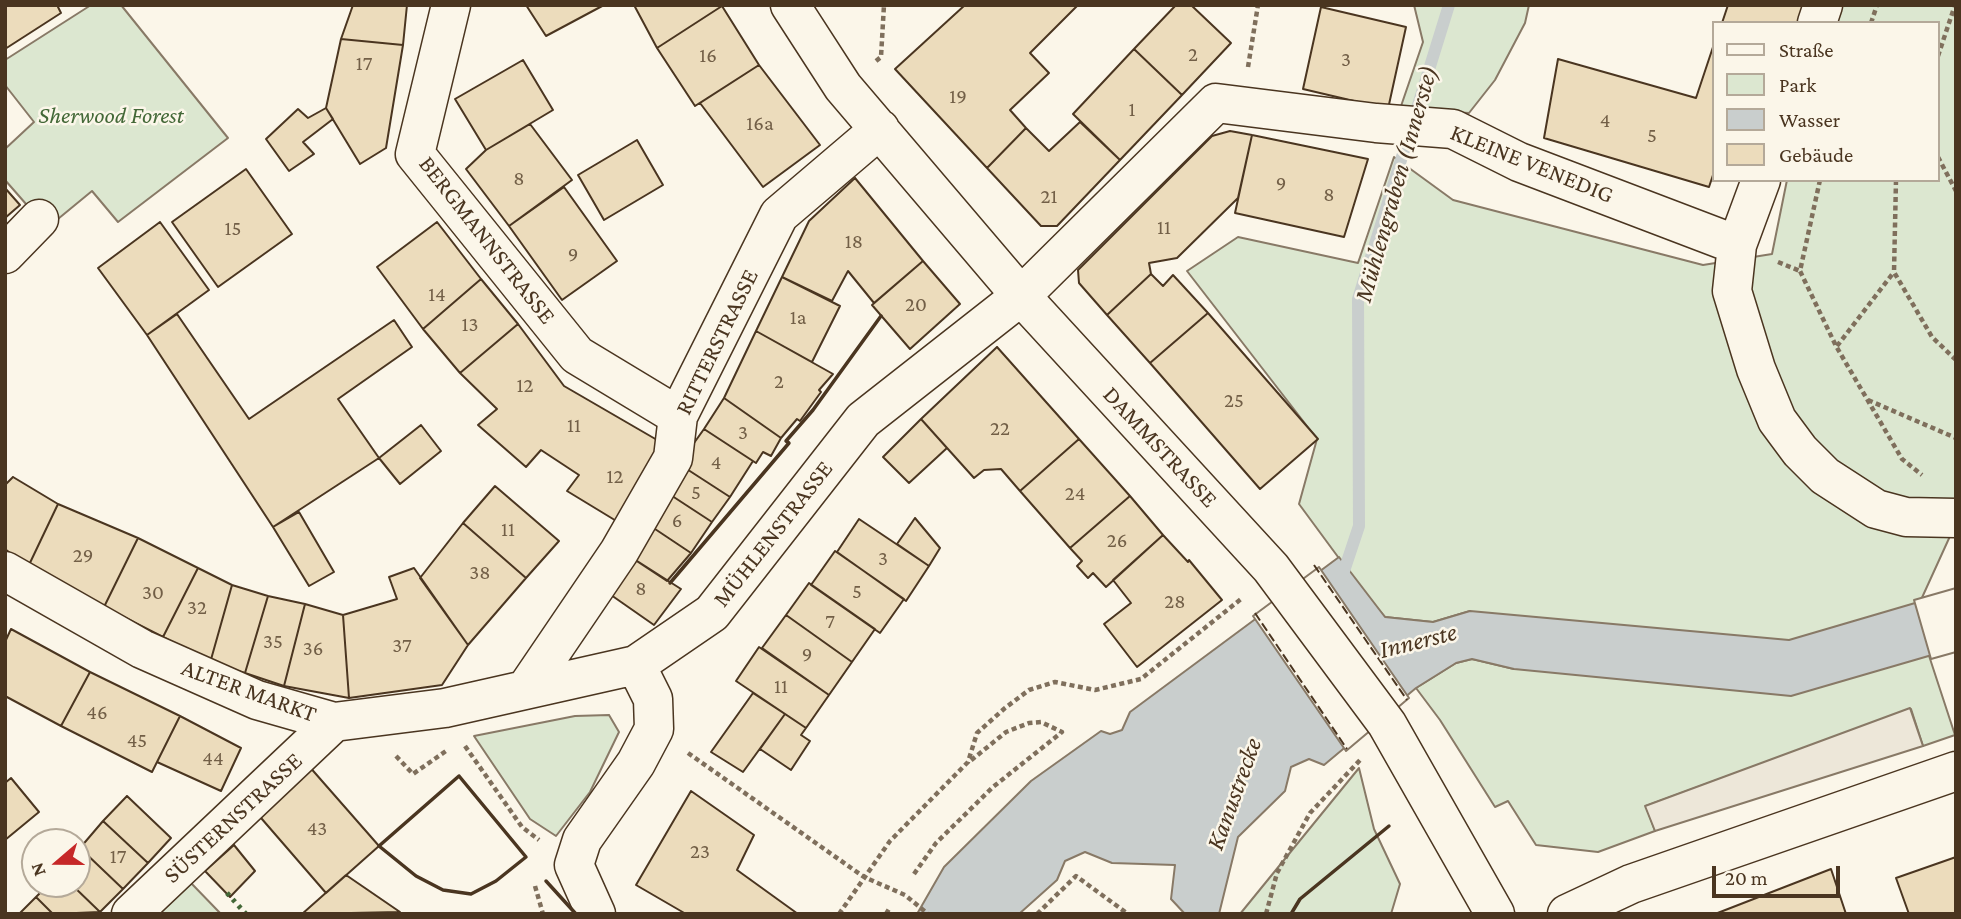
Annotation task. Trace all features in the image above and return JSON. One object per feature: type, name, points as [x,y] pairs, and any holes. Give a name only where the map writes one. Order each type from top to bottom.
[{"type":"street","name":"BERGMANNSTRASSE","points":[[451,5],[415,154],[577,355],[678,416]]},
{"type":"street","name":"DAMMSTRASSE","points":[[790,5],[844,87],[1021,296],[1277,576],[1390,730],[1495,914]]},
{"type":"street","name":"KLEINE VENEDIG","points":[[1021,296],[1216,103],[1376,123],[1454,129],[1519,162],[1737,245]]},
{"type":"street","name":"RITTERSTRASSE","points":[[526,689],[618,551],[673,458],[678,416],[779,215],[880,130]]},
{"type":"street","points":[[1760,182],[1737,245],[1732,290],[1737,316],[1777,420],[1800,452],[1825,476],[1876,509],[1906,517],[1956,518]]},
{"type":"street","points":[[5,254],[39,219]]},
{"type":"street","name":"MÜHLENSTRASSE","points":[[636,665],[712,613],[863,420],[1021,296]]},
{"type":"street","name":"ALTER MARKT","points":[[5,571],[142,649],[257,700],[334,722],[446,708],[636,665]]},
{"type":"street","points":[[596,914],[574,865],[582,840],[636,763],[654,729],[653,699],[636,665]]},
{"type":"street","name":"SÜSTERNSTRASSE","points":[[131,914],[334,722]]},
{"type":"street","points":[[1567,914],[1630,884],[1956,771]]},
{"type":"path","points":[[881,57],[884,5]]},
{"type":"path","points":[[1242,106],[1258,5]]},
{"type":"path","points":[[1940,50],[1955,5]]},
{"type":"path","points":[[1940,161],[1956,191]]},
{"type":"path","points":[[1820,182],[1800,271],[1836,346],[1902,459],[1923,476]]},
{"type":"path","points":[[1896,182],[1894,272],[1932,337],[1956,360]]},
{"type":"path","points":[[1836,346],[1894,272]]},
{"type":"path","points":[[1867,399],[1956,438]]},
{"type":"path","points":[[968,762],[977,733],[1030,690],[1055,682],[1095,690],[1141,679],[1277,576]]},
{"type":"path","points":[[839,914],[890,841],[968,762],[1006,732],[1029,723],[1041,722],[1062,732],[993,787],[936,843],[914,874]]},
{"type":"path","points":[[654,729],[864,877],[905,895],[928,914]]},
{"type":"path","points":[[1266,914],[1277,873],[1310,813],[1354,764],[1390,730]]},
{"type":"path","points":[[461,740],[522,827]]},
{"type":"path","points":[[1037,914],[1076,876],[1128,914]]},
{"type":"green space","name":"Sherwood Forest","points":[[91,5],[121,5],[228,138],[118,222],[92,191],[47,228],[5,180],[5,149],[34,122],[5,85],[5,60]]},
{"type":"green space","points":[[1414,5],[1529,5],[1525,23],[1495,80],[1469,113],[1400,109],[1423,42]]},
{"type":"green space","points":[[1840,5],[1956,5],[1956,523],[1915,613],[1955,735],[1923,746],[1911,709],[1646,806],[1655,831],[1598,852],[1536,845],[1508,801],[1495,807],[1440,720],[1416,688],[1456,663],[1472,659],[1514,669],[1470,611],[1433,622],[1385,617],[1369,599],[1299,504],[1317,439],[1187,271],[1238,237],[1358,263],[1394,157],[1453,200],[1703,265],[1772,254],[1787,182],[1940,182],[1940,21],[1835,21]]},
{"type":"green space","points":[[609,715],[619,732],[590,792],[556,836],[530,819],[474,736],[575,716]]},
{"type":"green space","points":[[1359,768],[1374,829],[1400,884],[1391,914],[1240,914]]},
{"type":"green space","points":[[191,883],[221,914],[159,914]]},
{"type":"shaded area","points":[[1910,708],[1923,746],[1655,831],[1645,806]]},
{"type":"water","points":[[1339,557],[1385,617],[1433,622],[1470,611],[1789,640],[1956,591],[1956,648],[1791,696],[1514,669],[1472,659],[1456,663],[1416,688],[1324,765],[1309,759],[1291,767],[1285,791],[1238,837],[1219,914],[1185,914],[1171,899],[1175,865],[1112,863],[1085,852],[1065,861],[1057,880],[1019,914],[917,914],[944,867],[1031,781],[1101,731],[1110,734],[1122,730],[1130,712]]},
{"type":"pier","points":[[1319,567],[1409,698],[1346,751],[1253,616]]},
{"type":"pier","points":[[1956,588],[1956,652],[1931,659],[1914,600]]},
{"type":"building","points":[[5,5],[57,5],[61,13],[5,49]]},
{"type":"building","points":[[353,5],[407,5],[403,45],[341,39]]},
{"type":"building","points":[[526,5],[604,5],[546,36]]},
{"type":"building","points":[[634,5],[722,5],[722,6],[657,48]]},
{"type":"building","points":[[965,5],[1078,5],[1030,53],[1049,73],[1010,110],[1026,128],[987,168],[895,69]]},
{"type":"building","points":[[1176,5],[1191,5],[1231,43],[1182,95],[1134,49]]},
{"type":"building","points":[[1728,5],[1810,5],[1805,21],[1723,21]]},
{"type":"building","points":[[722,6],[759,65],[695,106],[657,48]]},
{"type":"building","points":[[1321,7],[1406,27],[1388,109],[1303,89]]},
{"type":"building","points":[[341,39],[403,45],[386,148],[360,164],[326,108]]},
{"type":"building","points":[[1713,47],[1713,175],[1709,187],[1544,138],[1558,59],[1696,98]]},
{"type":"building","points":[[1134,49],[1182,95],[1120,160],[1073,114]]},
{"type":"building","points":[[523,60],[553,110],[486,150],[455,99]]},
{"type":"building","points":[[759,65],[820,145],[763,187],[700,103]]},
{"type":"building","points":[[326,108],[333,119],[303,142],[314,154],[289,171],[266,139],[298,109],[308,118]]},
{"type":"building","points":[[1080,122],[1120,160],[1057,226],[1041,226],[987,168],[1026,128],[1049,151]]},
{"type":"building","points":[[530,124],[572,180],[509,226],[466,169],[486,150]]},
{"type":"building","points":[[1230,131],[1252,135],[1238,198],[1177,258],[1149,263],[1151,274],[1107,315],[1079,283],[1078,270],[1212,136]]},
{"type":"building","points":[[1252,135],[1368,159],[1344,237],[1235,213]]},
{"type":"building","points":[[637,140],[663,185],[604,220],[578,175]]},
{"type":"building","points":[[246,169],[292,234],[218,287],[172,222]]},
{"type":"building","points":[[855,178],[923,261],[874,303],[848,271],[832,301],[782,277],[809,221]]},
{"type":"building","points":[[564,187],[617,261],[562,300],[509,226]]},
{"type":"building","points":[[5,188],[20,205],[5,218]]},
{"type":"building","points":[[160,222],[209,290],[147,335],[98,268]]},
{"type":"building","points":[[437,222],[481,279],[423,329],[377,267]]},
{"type":"building","points":[[923,261],[960,304],[910,349],[872,305]]},
{"type":"building","points":[[1151,274],[1163,286],[1173,275],[1208,313],[1150,363],[1107,315]]},
{"type":"building","points":[[782,277],[840,306],[812,362],[756,331]]},
{"type":"building","points":[[481,279],[518,324],[460,373],[423,329]]},
{"type":"building","points":[[1208,313],[1318,439],[1260,489],[1150,363]]},
{"type":"building","points":[[177,314],[249,419],[394,320],[412,347],[338,399],[379,458],[273,527],[147,335]]},
{"type":"building","points":[[518,324],[564,386],[664,444],[618,522],[567,491],[579,475],[541,450],[526,467],[478,425],[497,409],[460,373]]},
{"type":"building","points":[[756,331],[833,374],[819,390],[821,392],[800,421],[797,419],[781,438],[724,398]]},
{"type":"building","points":[[997,347],[1079,439],[1020,491],[1001,469],[984,470],[974,478],[921,419]]},
{"type":"building","points":[[724,398],[781,438],[771,456],[763,452],[756,463],[704,429]]},
{"type":"building","points":[[921,419],[947,448],[909,483],[883,457]]},
{"type":"building","points":[[421,425],[441,451],[400,484],[379,458]]},
{"type":"building","points":[[704,429],[753,461],[730,497],[679,464]]},
{"type":"building","points":[[1079,439],[1130,496],[1070,548],[1020,491]]},
{"type":"building","points":[[679,464],[730,497],[712,522],[663,490]]},
{"type":"building","points":[[13,477],[58,504],[28,567],[5,549],[5,485]]},
{"type":"building","points":[[495,486],[559,541],[526,578],[463,523]]},
{"type":"building","points":[[663,490],[712,522],[691,553],[643,521]]},
{"type":"building","points":[[1130,496],[1163,535],[1106,587],[1093,573],[1088,578],[1077,566],[1082,561],[1070,548]]},
{"type":"building","points":[[58,504],[138,538],[104,607],[28,567]]},
{"type":"building","points":[[299,512],[334,572],[309,586],[273,527]]},
{"type":"building","points":[[915,518],[940,548],[929,566],[897,544]]},
{"type":"building","points":[[859,519],[929,566],[906,601],[837,552]]},
{"type":"building","points":[[643,521],[691,553],[667,581],[623,552]]},
{"type":"building","points":[[463,523],[526,578],[468,645],[420,578]]},
{"type":"building","points":[[1163,535],[1188,562],[1189,560],[1222,600],[1137,667],[1104,624],[1131,603],[1113,580]]},
{"type":"building","points":[[138,538],[198,568],[163,637],[104,607]]},
{"type":"building","points":[[835,551],[904,599],[880,633],[811,585]]},
{"type":"building","points":[[623,552],[681,589],[654,625],[601,588]]},
{"type":"building","points":[[198,568],[232,585],[210,663],[163,637]]},
{"type":"building","points":[[414,568],[468,645],[442,685],[349,698],[343,615],[397,599],[389,577]]},
{"type":"building","points":[[809,583],[875,629],[852,662],[786,615]]},
{"type":"building","points":[[232,585],[268,596],[245,673],[210,663]]},
{"type":"building","points":[[268,596],[305,604],[284,686],[245,673]]},
{"type":"building","points":[[305,604],[343,615],[349,698],[284,686]]},
{"type":"building","points":[[786,615],[852,662],[829,695],[762,648]]},
{"type":"building","points":[[11,629],[90,672],[61,726],[5,696],[5,642]]},
{"type":"building","points":[[759,647],[829,695],[806,728],[736,681]]},
{"type":"building","points":[[90,672],[180,716],[152,772],[61,726]]},
{"type":"building","points":[[753,693],[785,714],[743,772],[711,752]]},
{"type":"building","points":[[785,714],[806,728],[801,735],[810,741],[791,770],[760,749]]},
{"type":"building","points":[[180,716],[241,748],[221,791],[157,762]]},
{"type":"building","points":[[308,765],[379,846],[326,893],[255,811]]},
{"type":"building","points":[[11,778],[39,812],[5,840],[5,783]]},
{"type":"building","points":[[691,791],[754,835],[737,870],[798,914],[686,914],[636,885]]},
{"type":"building","points":[[127,796],[171,838],[148,863],[103,821]]},
{"type":"building","points":[[103,821],[148,863],[123,889],[91,858],[91,835]]},
{"type":"building","points":[[234,845],[255,871],[230,897],[205,871]]},
{"type":"building","points":[[1956,857],[1956,913],[1909,914],[1896,878]]},
{"type":"building","points":[[91,858],[123,889],[100,912],[86,898],[91,898]]},
{"type":"building","points":[[1831,869],[1846,914],[1715,914]]},
{"type":"building","points":[[346,875],[400,912],[302,914]]},
{"type":"building","points":[[37,898],[86,898],[100,912],[53,914]]},
{"type":"building","points":[[37,898],[53,914],[19,914]]},
{"type":"waterway","name":"Mühlengraben (Innerste)","points":[[1341,580],[1359,526],[1358,299],[1449,5]]},
{"type":"hedge","points":[[227,893],[246,914]]},
{"type":"fence","points":[[1314,565],[1407,700]]},
{"type":"fence","points":[[1255,613],[1347,749]]},
{"type":"wall","points":[[670,583],[789,443],[786,441],[813,410],[881,316]]},
{"type":"wall","points":[[459,776],[526,857],[496,881],[471,894],[443,890],[416,876],[379,846],[459,776]]},
{"type":"wall","points":[[1291,914],[1300,899],[1389,826]]},
{"type":"wall","points":[[546,881],[576,914]]},
{"type":"water label","name":"Innerste","points":[[1418,641]]},
{"type":"water label","name":"Kanustrecke","points":[[1234,794]]}]
